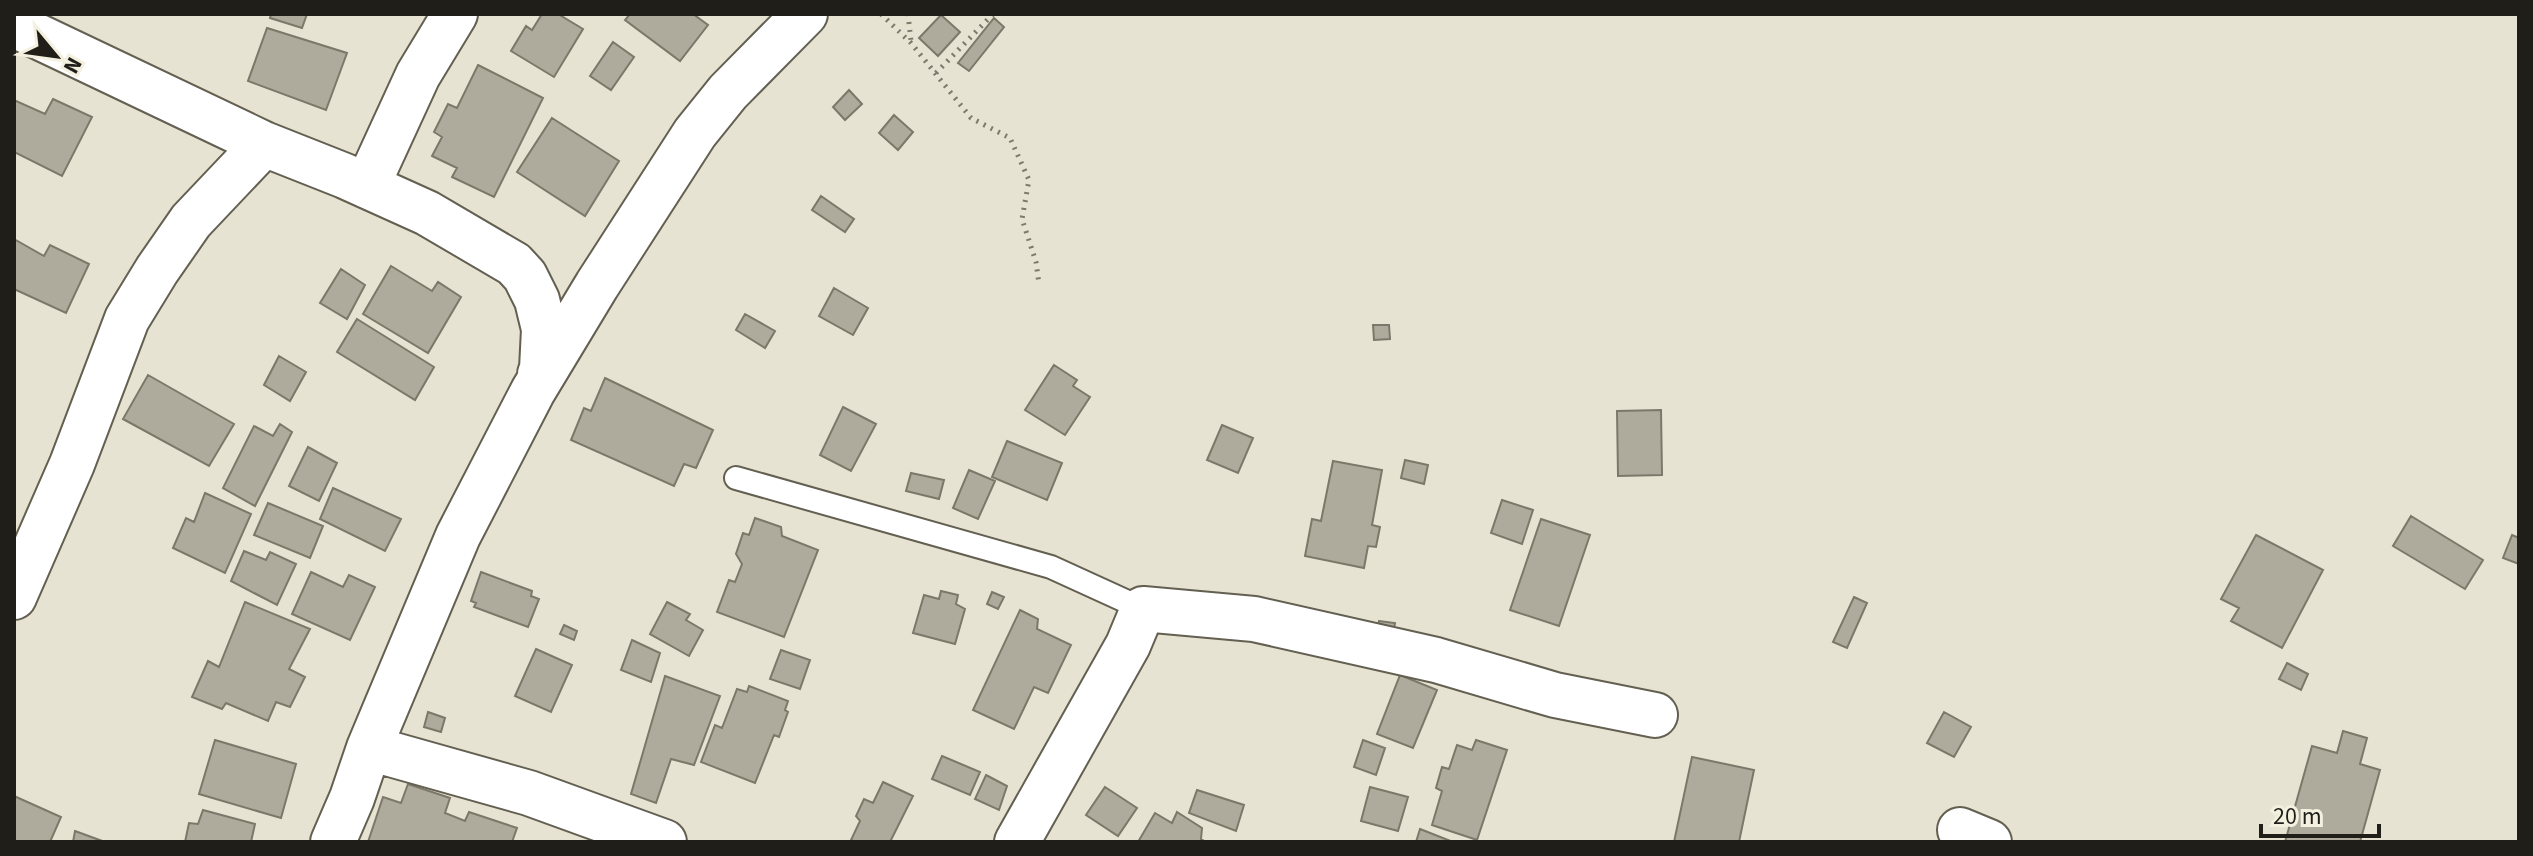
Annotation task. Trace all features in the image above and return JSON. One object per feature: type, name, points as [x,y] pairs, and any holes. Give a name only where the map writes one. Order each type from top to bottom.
[{"type":"street","points":[[367,186],[418,75],[455,14]]},
{"type":"street","points":[[333,842],[458,536],[533,391],[695,133],[728,92],[805,14]]},
{"type":"street","points":[[14,25],[264,144],[367,186],[467,235],[514,264],[525,276],[537,300],[544,329],[542,369],[533,391]]},
{"type":"street","points":[[14,597],[72,464],[127,319],[191,221],[264,144]]},
{"type":"street","points":[[1017,842],[1128,645],[1143,609],[1254,619],[1436,660],[1555,695],[1655,715]]},
{"type":"street","points":[[369,748],[529,793],[664,842]]},
{"type":"lane","points":[[736,478],[1051,567],[1143,609]]},
{"type":"path","points":[[881,14],[911,43],[971,118],[1010,138],[1029,180],[1022,219],[1036,262],[1039,284]]},
{"type":"path","points":[[908,14],[911,43]]},
{"type":"path","points":[[936,73],[993,14]]},
{"type":"building","points":[[271,14],[307,14],[302,28],[270,18]]},
{"type":"building","points":[[542,14],[558,14],[583,29],[554,77],[511,51],[526,26],[532,30]]},
{"type":"building","points":[[630,14],[693,14],[708,25],[680,61],[625,20]]},
{"type":"building","points":[[941,15],[960,32],[938,56],[919,38]]},
{"type":"building","points":[[994,18],[1004,27],[969,71],[958,63]]},
{"type":"building","points":[[267,28],[347,53],[326,110],[248,81]]},
{"type":"building","points":[[613,42],[634,57],[611,90],[590,76]]},
{"type":"building","points":[[478,65],[543,98],[494,197],[452,177],[457,168],[432,156],[442,137],[434,132],[448,104],[457,108]]},
{"type":"building","points":[[849,90],[862,104],[845,120],[833,107]]},
{"type":"building","points":[[53,99],[92,117],[62,176],[14,152],[14,100],[45,114]]},
{"type":"building","points":[[894,115],[913,132],[898,150],[879,133]]},
{"type":"building","points":[[552,118],[619,161],[585,216],[517,172]]},
{"type":"building","points":[[821,196],[854,219],[845,232],[812,210]]},
{"type":"building","points":[[14,239],[44,256],[50,245],[89,264],[66,313],[14,289]]},
{"type":"building","points":[[391,266],[432,291],[438,282],[461,297],[428,353],[363,314]]},
{"type":"building","points":[[341,269],[365,285],[347,319],[320,303]]},
{"type":"building","points":[[834,288],[868,308],[853,335],[819,316]]},
{"type":"building","points":[[745,314],[775,331],[765,348],[736,330]]},
{"type":"building","points":[[357,319],[434,367],[415,400],[337,352]]},
{"type":"building","points":[[1373,325],[1389,325],[1390,339],[1374,340]]},
{"type":"building","points":[[279,356],[306,372],[290,401],[264,385]]},
{"type":"building","points":[[1054,365],[1077,380],[1073,386],[1090,397],[1065,435],[1025,410]]},
{"type":"building","points":[[148,375],[234,424],[209,466],[123,419]]},
{"type":"building","points":[[605,378],[713,430],[696,468],[684,464],[674,486],[571,440],[584,408],[591,411]]},
{"type":"building","points":[[843,407],[876,424],[851,471],[820,455]]},
{"type":"building","points":[[1661,410],[1662,475],[1618,476],[1617,411]]},
{"type":"building","points":[[280,424],[292,432],[255,506],[223,488],[254,426],[273,436]]},
{"type":"building","points":[[1222,425],[1253,438],[1238,473],[1207,460]]},
{"type":"building","points":[[1007,441],[1062,463],[1047,500],[992,477]]},
{"type":"building","points":[[308,447],[337,463],[319,501],[289,486]]},
{"type":"building","points":[[1405,460],[1428,465],[1424,484],[1401,478]]},
{"type":"building","points":[[1333,461],[1382,470],[1372,525],[1380,527],[1376,547],[1368,546],[1364,568],[1305,556],[1312,519],[1321,521]]},
{"type":"building","points":[[969,470],[995,481],[978,519],[953,508]]},
{"type":"building","points":[[911,473],[944,480],[939,499],[906,491]]},
{"type":"building","points":[[333,488],[401,519],[385,551],[320,519]]},
{"type":"building","points":[[205,493],[251,514],[225,573],[173,548],[186,518],[194,522]]},
{"type":"building","points":[[1502,500],[1533,510],[1522,544],[1491,533]]},
{"type":"building","points":[[268,503],[323,526],[310,558],[254,535]]},
{"type":"building","points":[[2411,516],[2483,560],[2465,589],[2393,546]]},
{"type":"building","points":[[755,518],[781,527],[782,536],[818,550],[784,637],[717,612],[729,580],[735,582],[742,564],[736,554],[743,533],[749,535]]},
{"type":"building","points":[[1541,519],[1590,535],[1559,626],[1510,610]]},
{"type":"building","points":[[2256,535],[2323,570],[2282,648],[2231,621],[2239,608],[2221,599]]},
{"type":"building","points":[[2512,535],[2519,538],[2519,564],[2503,558]]},
{"type":"building","points":[[244,551],[266,560],[270,552],[296,564],[277,605],[231,581]]},
{"type":"building","points":[[311,572],[343,587],[349,575],[375,587],[350,640],[292,614]]},
{"type":"building","points":[[481,572],[532,591],[531,596],[539,599],[528,627],[474,607],[476,603],[471,601]]},
{"type":"building","points":[[941,591],[958,595],[956,604],[965,609],[955,644],[913,633],[924,595],[939,599]]},
{"type":"building","points":[[992,592],[1004,597],[998,609],[987,604]]},
{"type":"building","points":[[1854,597],[1867,603],[1847,648],[1833,642]]},
{"type":"building","points":[[245,602],[310,629],[289,669],[305,677],[290,707],[276,702],[268,721],[226,703],[222,709],[192,697],[208,661],[219,667]]},
{"type":"building","points":[[667,602],[690,614],[686,620],[703,630],[689,656],[650,634]]},
{"type":"building","points":[[1020,610],[1038,619],[1037,629],[1071,645],[1048,693],[1034,687],[1014,729],[973,710]]},
{"type":"building","points":[[1379,621],[1395,623],[1393,634],[1377,632]]},
{"type":"building","points":[[564,625],[577,631],[574,640],[560,634]]},
{"type":"building","points":[[632,640],[660,653],[651,682],[621,670]]},
{"type":"building","points":[[536,649],[572,665],[551,712],[515,696]]},
{"type":"building","points":[[781,650],[810,660],[800,689],[770,679]]},
{"type":"building","points":[[2287,663],[2308,674],[2301,690],[2279,679]]},
{"type":"building","points":[[1400,675],[1437,690],[1413,748],[1377,734]]},
{"type":"building","points":[[665,676],[720,696],[694,765],[671,759],[656,803],[631,794]]},
{"type":"building","points":[[749,686],[788,701],[785,710],[788,712],[779,737],[774,735],[755,783],[701,762],[715,725],[722,728],[737,689],[747,692]]},
{"type":"building","points":[[428,712],[445,718],[441,732],[424,727]]},
{"type":"building","points":[[1944,712],[1971,727],[1954,757],[1927,743]]},
{"type":"building","points":[[2343,731],[2367,738],[2360,764],[2380,770],[2360,842],[2285,842],[2312,746],[2337,753]]},
{"type":"building","points":[[215,740],[296,764],[281,818],[199,794]]},
{"type":"building","points":[[1363,740],[1385,748],[1376,775],[1354,767]]},
{"type":"building","points":[[1476,740],[1507,750],[1477,840],[1432,825],[1442,791],[1436,788],[1442,767],[1449,769],[1457,745],[1472,750]]},
{"type":"building","points":[[942,756],[980,772],[970,795],[932,779]]},
{"type":"building","points":[[1692,757],[1754,770],[1739,842],[1674,842]]},
{"type":"building","points":[[986,775],[1007,786],[999,810],[975,799]]},
{"type":"building","points":[[883,782],[913,796],[890,842],[851,840],[860,821],[856,816],[864,799],[873,803]]},
{"type":"building","points":[[408,784],[450,798],[445,813],[465,821],[469,812],[517,828],[512,842],[368,842],[383,797],[401,803]]},
{"type":"building","points":[[1105,787],[1137,808],[1118,836],[1086,815]]},
{"type":"building","points":[[1370,787],[1408,797],[1398,831],[1361,821]]},
{"type":"building","points":[[1197,790],[1244,805],[1236,831],[1189,813]]},
{"type":"building","points":[[14,796],[61,817],[50,842],[14,842]]},
{"type":"building","points":[[203,810],[255,824],[251,842],[185,842],[189,823],[198,824]]},
{"type":"building","points":[[1177,812],[1202,828],[1201,839],[1206,842],[1138,842],[1155,813],[1172,823]]},
{"type":"building","points":[[1420,829],[1453,842],[1416,842]]},
{"type":"building","points":[[75,831],[105,842],[73,842]]}]
